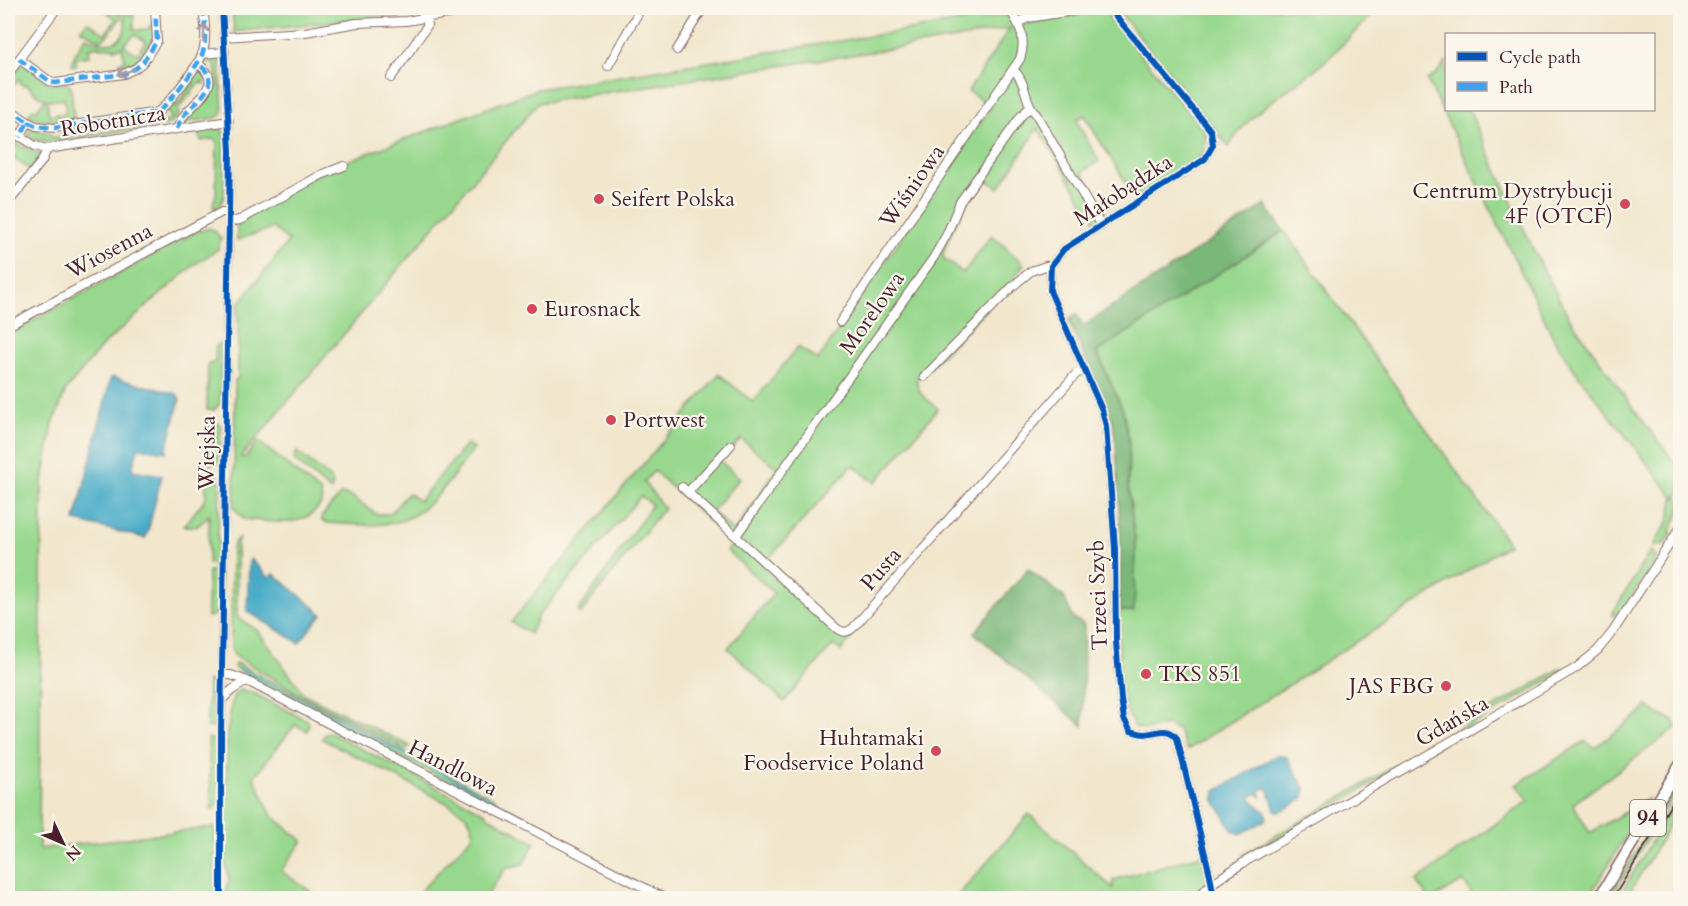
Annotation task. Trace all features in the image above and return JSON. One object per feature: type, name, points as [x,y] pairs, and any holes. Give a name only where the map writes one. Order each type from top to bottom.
[{"type":"main road","name":"94","points":[[1599,898],[1680,765]]},
{"type":"street","points":[[8,74],[57,8]]},
{"type":"street","points":[[19,59],[51,82],[56,83],[124,74],[143,62],[157,40],[155,8]]},
{"type":"street","points":[[8,108],[28,123],[54,128],[155,113],[168,102],[202,54],[202,8]]},
{"type":"street","name":"Wiejska","points":[[221,898],[229,217],[229,121],[222,8]]},
{"type":"street","points":[[224,37],[305,32],[357,23],[428,19],[483,8]]},
{"type":"street","points":[[608,66],[641,8]]},
{"type":"street","points":[[677,50],[703,8]]},
{"type":"street","points":[[1008,8],[1019,22],[1024,48],[1014,70],[1024,84],[1030,107],[1101,226]]},
{"type":"street","points":[[1019,22],[1028,18],[1091,8]]},
{"type":"street","name":"Małobądzka","points":[[924,376],[1012,287],[1031,271],[1051,266],[1064,249],[1205,159],[1214,145],[1211,131],[1108,8]]},
{"type":"street","points":[[391,78],[427,26],[428,19]]},
{"type":"street","points":[[202,54],[225,52]]},
{"type":"street","points":[[177,129],[184,114],[208,89],[210,79],[206,69],[197,63]]},
{"type":"street","name":"Wiśniowa","points":[[840,322],[1014,70]]},
{"type":"street","name":"Morelowa","points":[[736,536],[899,308],[943,242],[960,202],[1021,116],[1030,107]]},
{"type":"street","name":"Robotnicza","points":[[8,128],[35,146],[47,149],[229,121]]},
{"type":"street","points":[[20,137],[28,123]]},
{"type":"street","points":[[8,203],[42,161],[47,149]]},
{"type":"street","name":"Wiosenna","points":[[8,326],[222,212],[240,220],[321,175],[344,166]]},
{"type":"street","name":"Trzeci Szyb","points":[[1051,266],[1050,291],[1102,410],[1106,426],[1116,549],[1116,642],[1124,719],[1131,731],[1143,734],[1165,730],[1172,732],[1177,738],[1211,884]]},
{"type":"street","name":"Pusta","points":[[731,445],[685,490],[835,627],[842,632],[848,632],[1076,374],[1083,371]]},
{"type":"street","name":"Gdańska","points":[[1197,898],[1211,884],[1253,858],[1576,668],[1598,650],[1614,630],[1680,528]]},
{"type":"street","name":"Handlowa","points":[[223,675],[231,675],[247,681],[664,898]]},
{"type":"street","points":[[222,700],[232,690],[247,681]]},
{"type":"street","points":[[1211,884],[1214,898]]},
{"type":"green space","points":[[102,8],[120,8],[121,18],[106,37],[100,40],[80,29],[88,22],[105,34],[116,19]]},
{"type":"green space","points":[[123,8],[130,8],[129,15],[134,14],[134,30],[149,29],[149,26],[154,25],[155,36],[145,53],[140,49],[146,42],[135,34],[124,45],[136,54],[138,52],[143,55],[132,67],[122,73],[120,62],[125,61],[122,47],[89,48],[90,56],[75,58],[77,65],[72,66],[73,58],[85,37],[106,43],[116,41],[121,37],[125,26]]},
{"type":"green space","points":[[232,8],[406,8],[402,14],[234,32]]},
{"type":"green space","points":[[1116,8],[1380,8],[1325,61],[1246,123],[1229,147]]},
{"type":"green space","points":[[1104,10],[1206,133],[1205,151],[1196,160],[1136,199],[1084,115],[1076,120],[1099,161],[1082,172],[1107,215],[1096,223],[1038,128],[999,188],[982,177],[947,241],[943,258],[963,273],[992,235],[1024,264],[1009,285],[916,380],[920,393],[938,409],[875,483],[853,465],[762,566],[839,636],[853,636],[841,651],[833,645],[784,702],[728,648],[774,593],[727,551],[733,543],[654,471],[644,482],[664,508],[580,614],[578,611],[652,505],[641,496],[538,616],[530,634],[511,622],[719,374],[753,402],[798,347],[818,360],[991,107],[968,91],[1010,28],[950,40],[538,103],[241,457],[246,457],[258,441],[320,492],[322,499],[319,507],[301,519],[283,522],[244,519],[234,508],[238,305],[289,241],[273,228],[237,240],[237,218],[321,171],[538,89],[1008,14],[1015,29],[1022,32],[1023,25]],"holes":[[[741,439],[777,468],[734,532],[712,511],[740,478],[720,461]]]},
{"type":"green space","points":[[209,57],[220,60],[223,113],[216,118],[185,122],[187,116],[190,117],[206,102],[218,85],[214,62],[207,62]]},
{"type":"green space","points":[[1445,63],[1445,111],[1469,111],[1537,257],[1569,317],[1633,408],[1680,469],[1680,491],[1676,497],[1678,496],[1680,501],[1680,510],[1670,531],[1672,533],[1663,545],[1654,545],[1669,520],[1675,499],[1575,371],[1555,341],[1427,80],[1435,75]]},
{"type":"green space","points":[[22,64],[49,83],[71,86],[74,119],[63,121],[62,114],[66,113],[64,98],[47,100],[49,115],[59,114],[61,121],[43,121],[28,115],[33,109],[36,111],[45,99],[26,84],[24,86],[20,83],[19,79],[9,91],[13,94],[8,100],[8,83]]},
{"type":"green space","points":[[198,72],[205,76],[204,84],[200,82],[178,109],[179,114],[170,124],[52,142],[36,140],[27,134],[31,129],[50,133],[51,137],[62,136],[61,131],[65,131],[67,137],[164,122],[171,117],[166,110],[170,104],[175,107],[193,83],[189,79]]},
{"type":"green space","points":[[219,128],[223,131],[224,136],[224,196],[221,204],[214,209],[217,142],[213,139],[201,141],[197,132]]},
{"type":"green space","points":[[8,142],[42,155],[31,170],[8,155]]},
{"type":"green space","points":[[1265,205],[1284,231],[1097,352],[1123,411],[1129,441],[1128,485],[1136,547],[1134,611],[1119,611],[1121,552],[1116,443],[1112,418],[1068,320],[1077,315],[1083,326]]},
{"type":"green space","points":[[209,228],[215,231],[221,239],[218,249],[194,265],[103,345],[66,390],[53,424],[42,485],[39,849],[215,827],[215,898],[8,898],[8,334],[196,232]]},
{"type":"green space","points":[[1284,231],[1509,544],[1187,750],[1178,730],[1167,725],[1145,730],[1135,727],[1124,701],[1119,655],[1119,611],[1134,611],[1136,547],[1128,485],[1129,441],[1123,411],[1097,352]]},
{"type":"green space","points":[[221,343],[221,403],[214,410],[207,410],[208,364],[215,363],[216,346]]},
{"type":"green space","points":[[208,421],[218,423],[221,427],[219,459],[217,463],[206,465]]},
{"type":"green space","points":[[467,444],[474,449],[439,494],[418,513],[406,519],[385,524],[368,525],[322,521],[322,516],[341,494],[351,496],[376,514],[390,514],[408,493],[419,501]]},
{"type":"green space","points":[[297,452],[331,479],[333,485],[331,491],[295,461],[294,457]]},
{"type":"green space","points":[[206,471],[218,477],[220,482],[218,536],[220,556],[217,562],[210,564],[208,564],[209,515],[198,526],[184,526],[206,498]]},
{"type":"green space","points":[[240,537],[237,543],[237,617],[258,631],[304,694],[410,746],[406,749],[304,697],[235,656],[231,649],[232,549],[235,541]]},
{"type":"green space","points":[[1651,550],[1656,557],[1655,561],[1622,611],[1612,616],[1612,614]]},
{"type":"green space","points":[[1028,569],[1064,597],[1073,618],[1084,625],[1083,726],[974,633]]},
{"type":"green space","points":[[208,571],[216,571],[220,576],[220,609],[214,615],[207,617]]},
{"type":"green space","points":[[236,663],[497,800],[492,804],[278,694],[236,669],[234,666]]},
{"type":"green space","points":[[1563,667],[1558,675],[1245,858],[1243,855]]},
{"type":"green space","points":[[208,681],[218,686],[218,728],[207,727]]},
{"type":"green space","points":[[240,690],[255,694],[307,720],[309,724],[307,731],[295,725],[254,777],[272,816],[303,841],[281,871],[320,898],[226,898],[229,879],[226,866],[227,734],[232,701],[234,695]]},
{"type":"green space","points":[[1647,705],[1660,715],[1675,721],[1676,728],[1573,804],[1590,833],[1649,798],[1588,898],[1466,898],[1472,894],[1463,881],[1435,898],[1428,898],[1416,881],[1529,800],[1516,785],[1585,741],[1594,748],[1643,711]]},
{"type":"green space","points":[[329,732],[486,813],[489,817],[535,843],[523,864],[506,868],[485,898],[414,898],[473,835],[469,819],[447,803],[322,739]]},
{"type":"green space","points":[[208,738],[218,742],[217,805],[212,810]]},
{"type":"green space","points":[[1680,783],[1611,898],[1607,898],[1676,786]]},
{"type":"green space","points":[[1680,793],[1680,808],[1626,898],[1618,898]]},
{"type":"green space","points":[[1029,814],[1113,888],[1113,880],[1202,855],[1209,879],[1191,898],[956,898]]},
{"type":"water","points":[[111,377],[177,394],[180,399],[166,452],[138,448],[132,470],[162,475],[145,538],[75,521]]},
{"type":"water","points":[[251,559],[269,578],[274,574],[322,614],[299,643],[247,611]]},
{"type":"water","points":[[1277,755],[1287,757],[1305,789],[1303,799],[1280,812],[1275,810],[1268,788],[1260,790],[1261,797],[1256,793],[1250,798],[1267,814],[1266,820],[1241,834],[1233,831],[1214,799],[1216,791]]},
{"type":"waterway","points":[[239,668],[534,821]]},
{"type":"tram line","points":[[1613,898],[1680,790]]},
{"type":"marked path","points":[[19,59],[55,83],[124,74],[143,62],[157,41],[155,8]]},
{"type":"marked path","points":[[28,122],[36,126],[54,128],[158,112],[182,85],[202,55],[205,38],[203,8]]},
{"type":"marked path","points":[[177,129],[183,116],[203,95],[209,83],[209,76],[197,63]]},
{"type":"marked path","points":[[8,108],[28,122],[20,137]]},
{"type":"cycle path","points":[[221,898],[221,734],[230,151],[222,8]]},
{"type":"cycle path","points":[[1109,8],[1211,131],[1213,145],[1205,159],[1064,249],[1051,266],[1050,291],[1102,410],[1106,426],[1115,549],[1116,642],[1124,719],[1131,731],[1145,734],[1166,731],[1177,738],[1214,898]]},
{"type":"place","name":"Seifert Polska","points":[[599,199]]},
{"type":"place","name":"Centrum Dystrybucji 4F (OTCF)","points":[[1625,204]]},
{"type":"place","name":"Eurosnack","points":[[532,309]]},
{"type":"place","name":"Portwest","points":[[611,420]]},
{"type":"place","name":"TKS 851","points":[[1146,674]]},
{"type":"place","name":"JAS FBG","points":[[1446,686]]},
{"type":"place","name":"Huhtamaki Foodservice Poland","points":[[936,751]]}]
